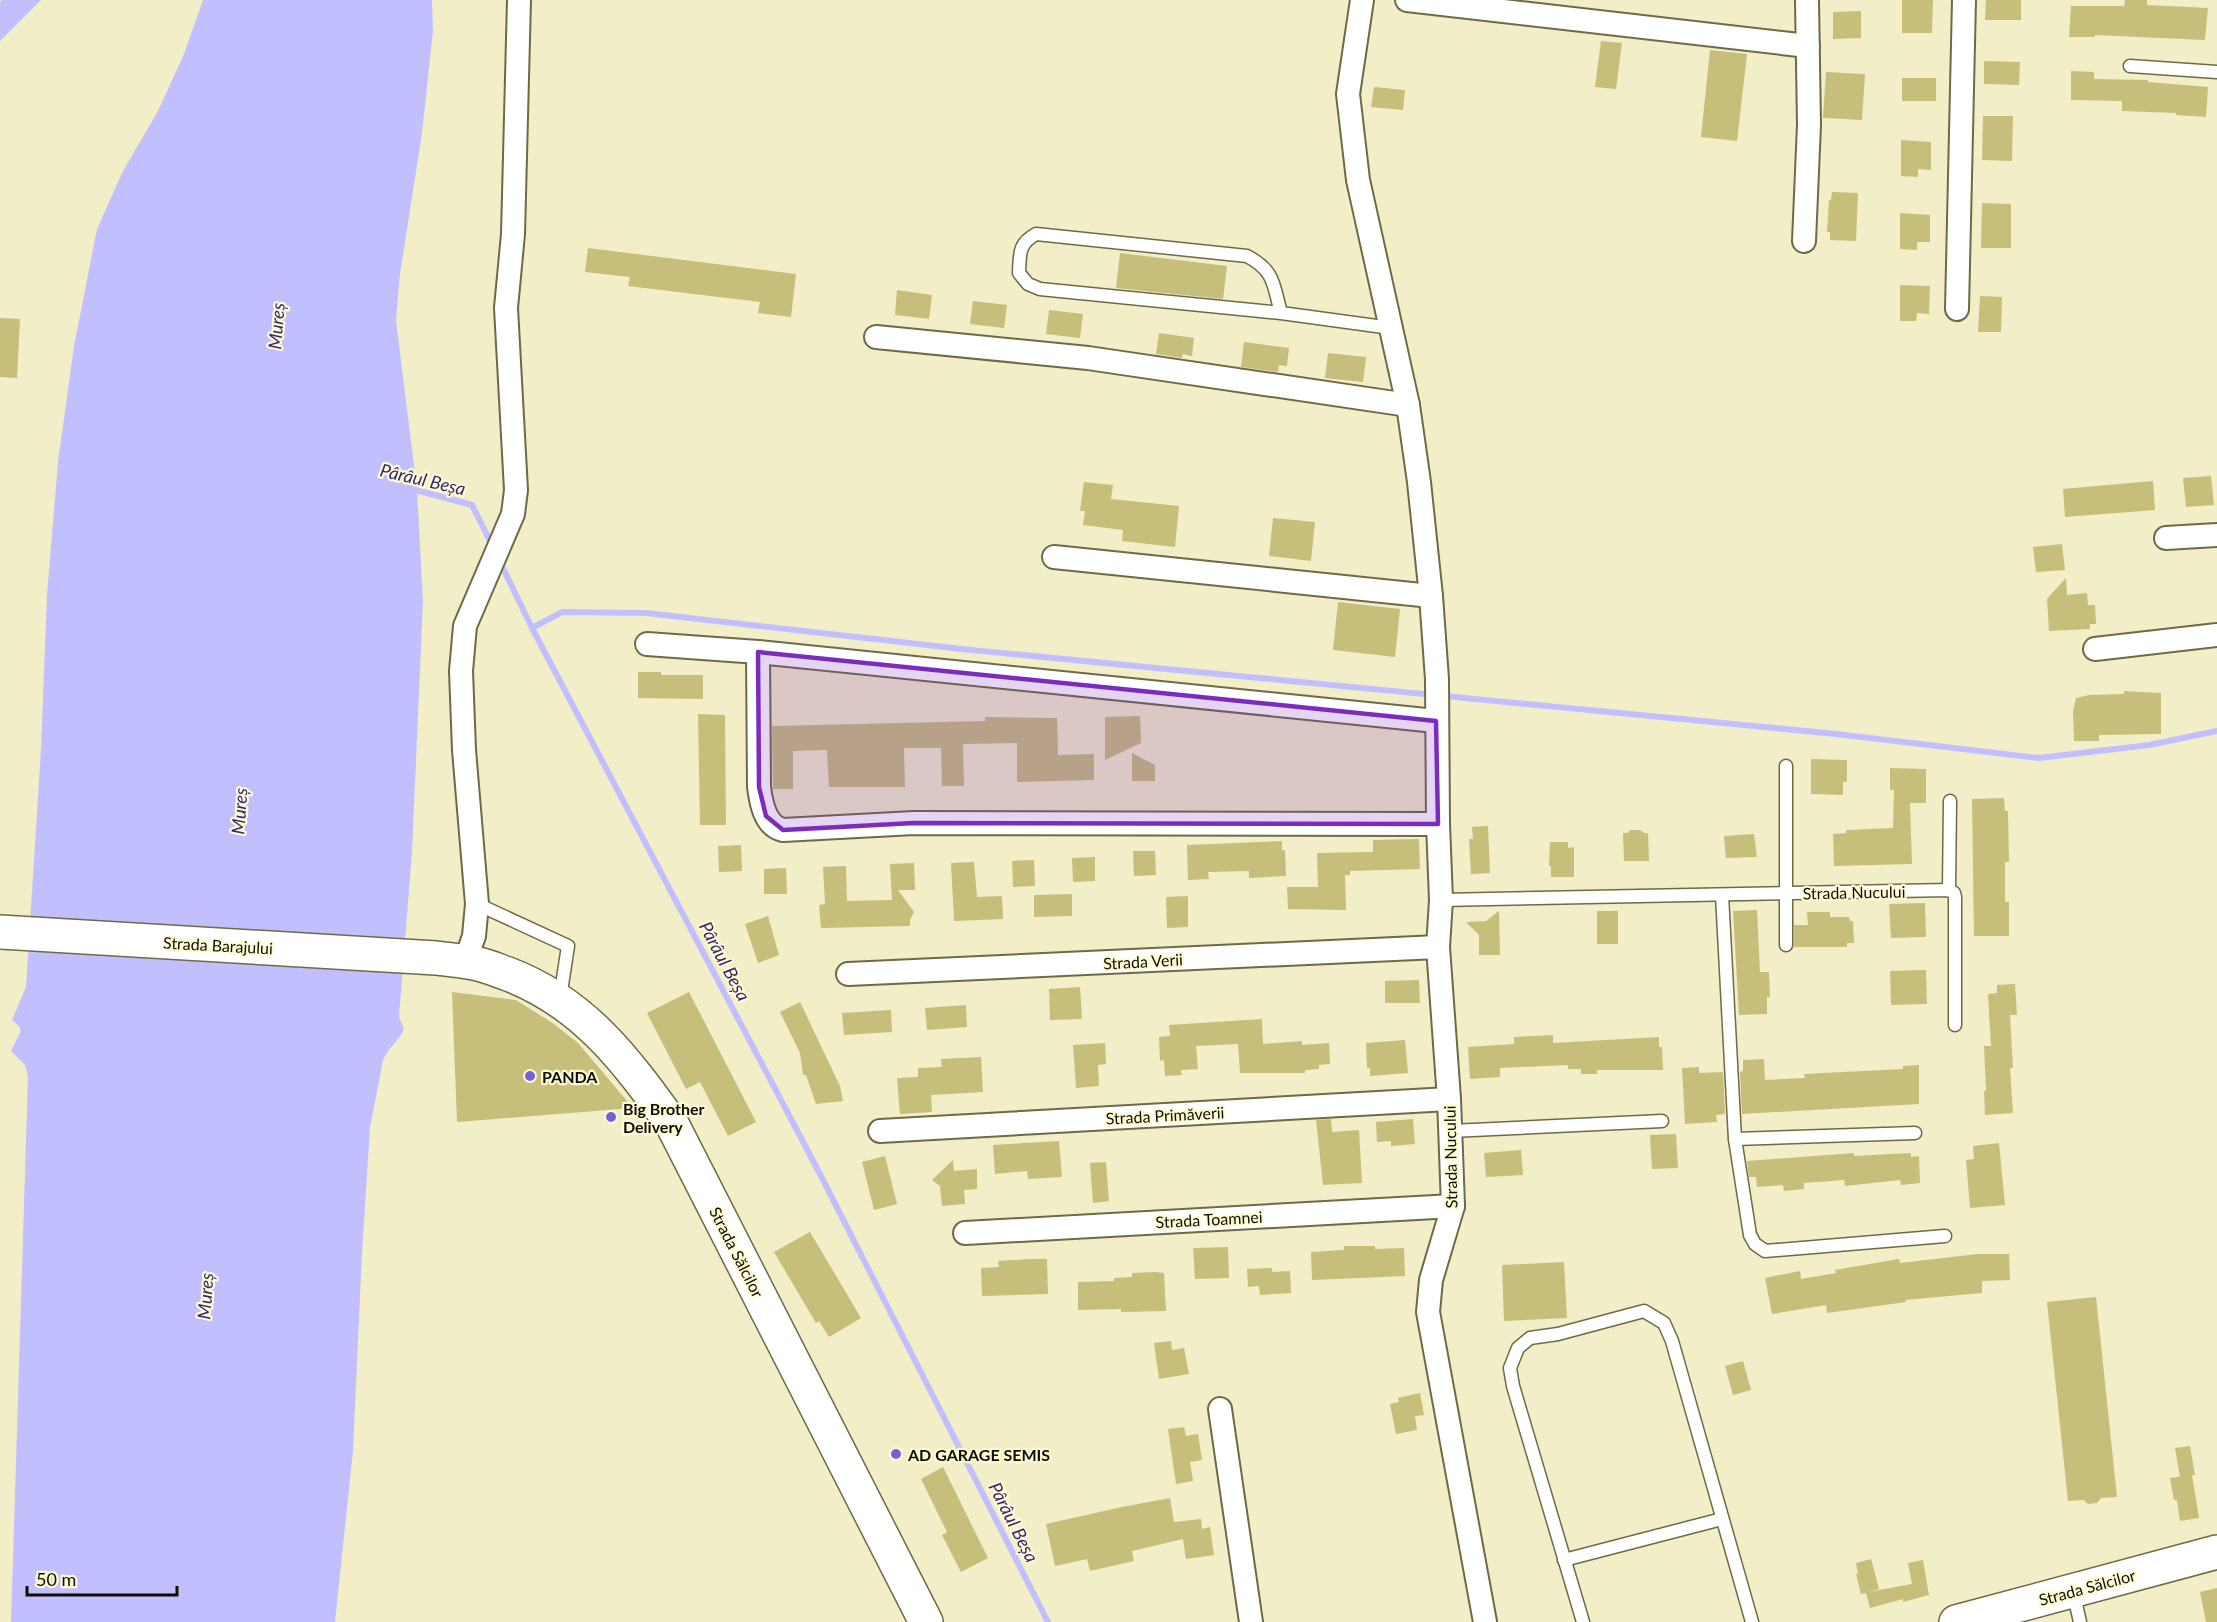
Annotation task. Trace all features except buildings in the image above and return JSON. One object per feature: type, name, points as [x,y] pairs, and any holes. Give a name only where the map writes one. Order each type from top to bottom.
[{"type":"main road","name":"Strada Barajului","points":[[0,932],[450,960]]},
{"type":"main road","name":"Strada Sălcilor","points":[[450,960],[483,965],[532,983],[585,1019],[632,1068],[672,1124],[926,1622]]},
{"type":"main road","name":"Strada Sălcilor","points":[[1956,1622],[2217,1552]]},
{"type":"street","points":[[450,960],[474,936],[477,904],[464,750],[462,671],[465,626],[513,514],[516,490],[506,308],[513,234],[519,0]]},
{"type":"street","name":"Strada Nucului","points":[[1362,0],[1348,94],[1358,180],[1408,405],[1419,482],[1437,679],[1441,900],[1438,947],[1451,1131],[1453,1206],[1431,1280],[1428,1312],[1485,1622]]},
{"type":"street","points":[[1407,0],[1808,46]]},
{"type":"street","points":[[1804,241],[1809,125],[1807,0]]},
{"type":"street","points":[[1957,309],[1964,0]]},
{"type":"street","points":[[876,337],[1088,358],[1408,405]]},
{"type":"street","points":[[2166,538],[2217,535]]},
{"type":"street","points":[[1054,557],[1431,596]]},
{"type":"street","points":[[2096,649],[2217,635]]},
{"type":"street","points":[[647,644],[758,652],[1436,715]]},
{"type":"street","points":[[758,652],[759,787],[766,816],[777,829],[914,823],[1438,824]]},
{"type":"street","name":"Strada Verii","points":[[848,974],[1438,947]]},
{"type":"street","name":"Strada Primăverii","points":[[880,1131],[1449,1099]]},
{"type":"street","name":"Strada Toamnei","points":[[965,1233],[1453,1206]]},
{"type":"street","points":[[1220,1409],[1251,1622]]},
{"type":"lane","points":[[2130,66],[2217,72]]},
{"type":"lane","points":[[1281,313],[1270,272],[1247,256],[1036,234],[1025,240],[1020,250],[1019,273],[1028,284],[1040,289],[1281,313],[1391,328]]},
{"type":"lane","points":[[1786,766],[1786,945]]},
{"type":"lane","points":[[1950,801],[1949,890],[1954,893],[1955,897],[1955,1025]]},
{"type":"lane","name":"Strada Nucului","points":[[1441,900],[1949,890]]},
{"type":"lane","points":[[1722,895],[1735,1139],[1750,1235],[1755,1244],[1765,1251],[1945,1236]]},
{"type":"lane","points":[[477,904],[568,946],[560,1000]]},
{"type":"lane","points":[[1451,1131],[1662,1121]]},
{"type":"lane","points":[[1735,1139],[1915,1133]]},
{"type":"lane","points":[[1583,1622],[1513,1386],[1510,1368],[1518,1348],[1530,1338],[1558,1334],[1644,1311],[1664,1323],[1672,1341],[1752,1622]]},
{"type":"lane","points":[[1564,1560],[1722,1519]]},
{"type":"lane","points":[[2073,1590],[2080,1622]]},
{"type":"highlighted area","points":[[758,652],[1436,721],[1438,824],[914,823],[783,830],[766,816],[759,787]]},
{"type":"water","points":[[2,0],[41,0],[0,41],[0,2]]},
{"type":"water","name":"Mureș","points":[[203,0],[432,0],[433,31],[422,133],[400,274],[396,320],[417,490],[423,601],[412,852],[399,1017],[404,1029],[383,1060],[370,1128],[353,1451],[335,1622],[11,1622],[28,1076],[25,1065],[11,1051],[21,1031],[12,1020],[26,987],[41,749],[47,595],[58,462],[74,346],[97,229],[123,171],[158,111],[184,54]]},
{"type":"waterway","name":"Pârâul Beșa","points":[[412,489],[472,505],[493,547]]},
{"type":"waterway","name":"Pârâul Beșa","points":[[500,562],[532,628],[820,1174],[1048,1622]]},
{"type":"waterway","points":[[532,628],[562,612],[646,613],[971,650],[1836,734],[2039,758],[2149,745],[2217,731]]},
{"type":"place","name":"PANDA","points":[[530,1076]]},
{"type":"place","name":"Big Brother Delivery","points":[[611,1117]]},
{"type":"place","name":"AD GARAGE SEMIS","points":[[896,1454]]}]
